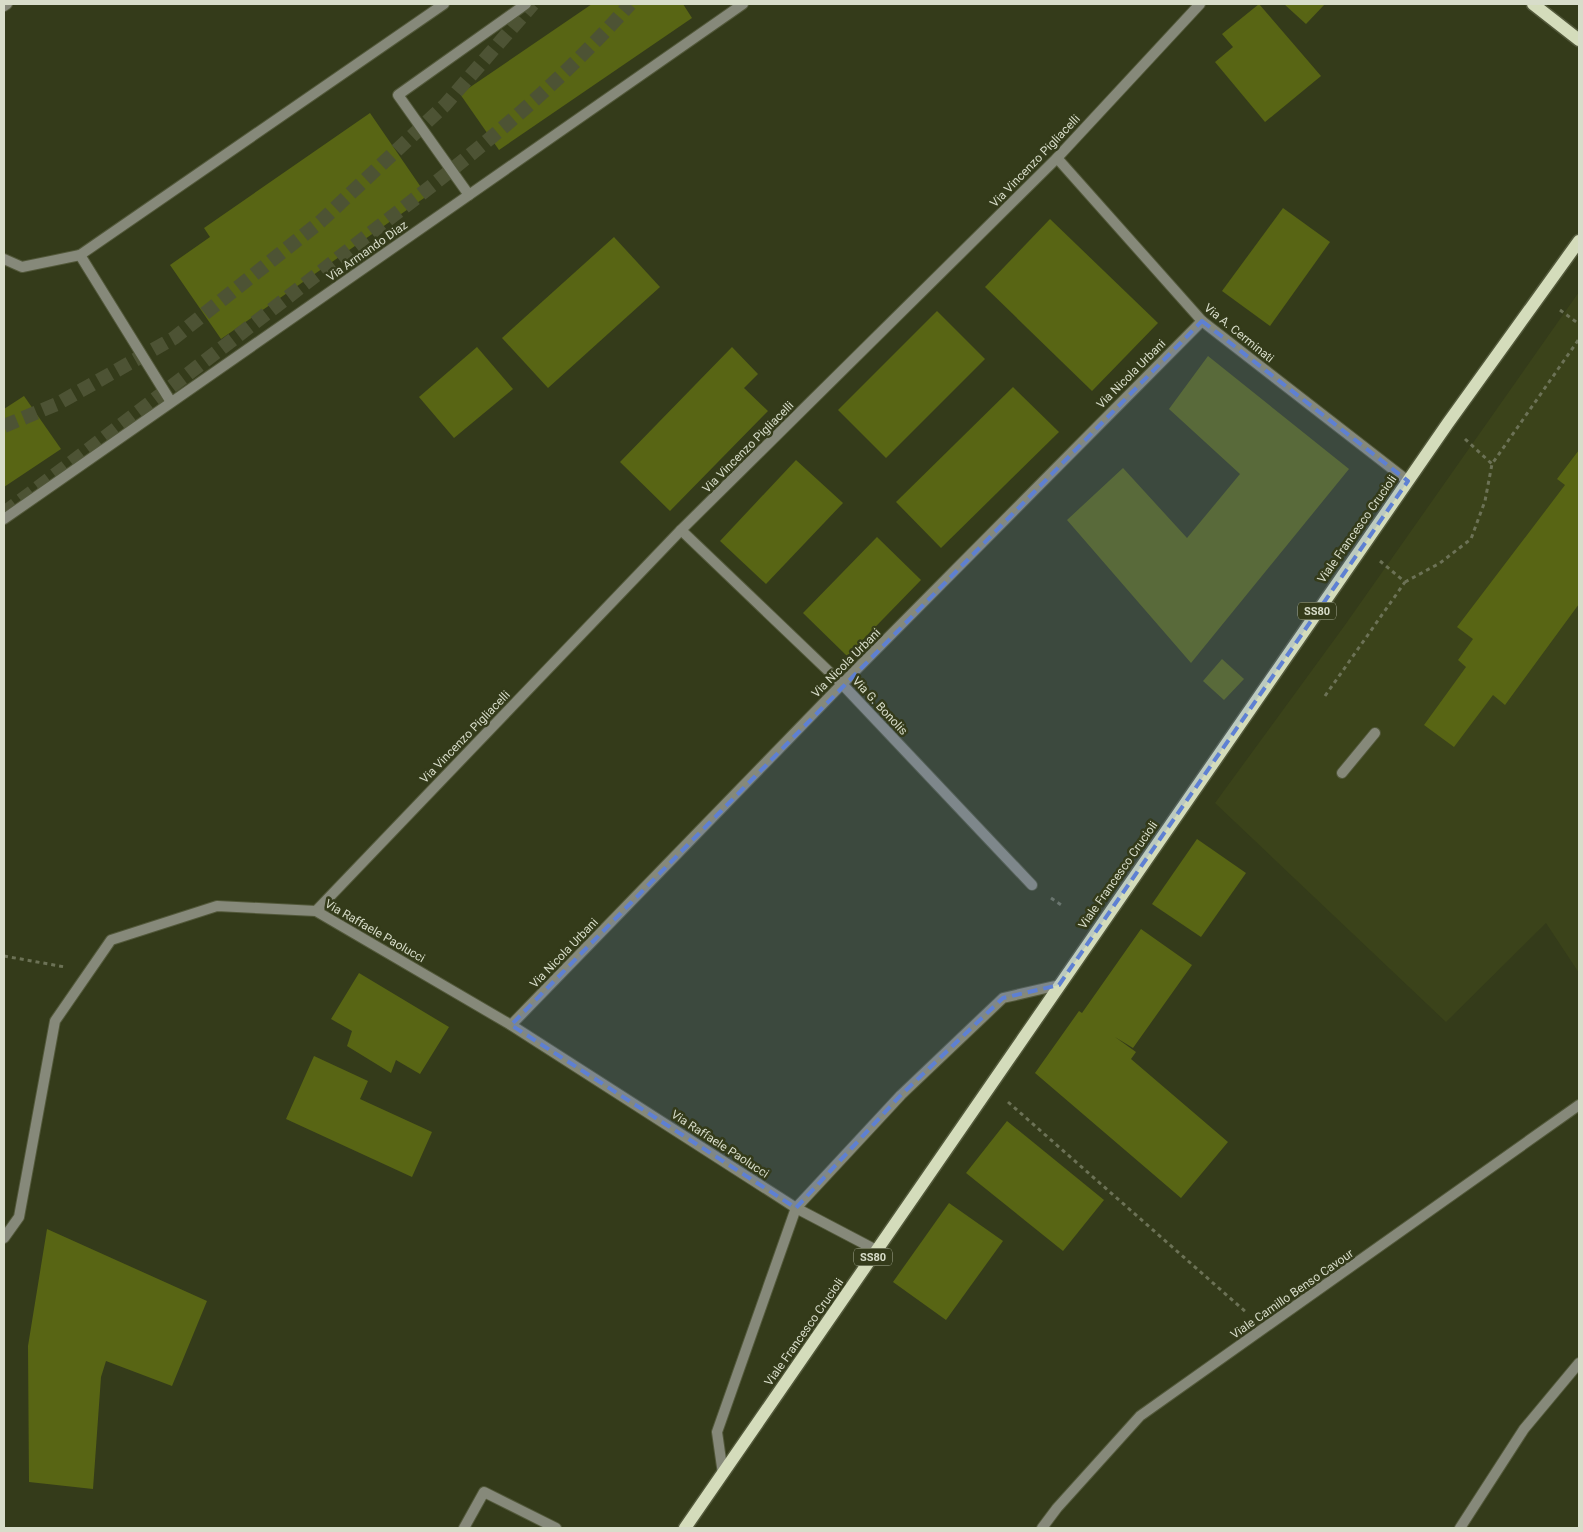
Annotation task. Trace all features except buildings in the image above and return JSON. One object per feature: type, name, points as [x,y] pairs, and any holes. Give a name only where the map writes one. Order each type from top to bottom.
[{"type":"main road","points":[[1534,4],[1579,40]]},
{"type":"main road","name":"Viale Francesco Crucioli","points":[[686,1528],[878,1251],[989,1085],[1362,546],[1579,241]]},
{"type":"street","points":[[4,259],[22,267],[80,255],[444,4]]},
{"type":"street","points":[[469,195],[398,95],[526,4]]},
{"type":"street","name":"Via Armando Diaz","points":[[4,519],[744,4]]},
{"type":"street","name":"Via Vincenzo Pigliacelli","points":[[316,911],[680,530],[1057,158],[1200,4]]},
{"type":"street","name":"Via A. Cerminati","points":[[1057,158],[1202,320],[1408,481]]},
{"type":"street","points":[[80,255],[171,402]]},
{"type":"street","name":"Via Nicola Urbani","points":[[511,1025],[842,684],[1202,320]]},
{"type":"street","name":"Via G. Bonolis","points":[[680,530],[842,684],[1032,885]]},
{"type":"street","points":[[1342,773],[1375,733]]},
{"type":"street","name":"Via Raffaele Paolucci","points":[[4,1238],[19,1217],[55,1021],[111,940],[217,906],[316,911],[511,1025],[796,1208],[878,1251]]},
{"type":"street","points":[[723,1474],[717,1432],[796,1208],[901,1095],[1003,998],[1059,985]]},
{"type":"street","name":"Viale Camillo Benso Cavour","points":[[1042,1528],[1057,1508],[1140,1416],[1579,1105]]},
{"type":"street","points":[[1460,1528],[1524,1430],[1579,1363]]},
{"type":"street","points":[[464,1528],[484,1492],[556,1528]]},
{"type":"path","points":[[1325,696],[1405,582],[1440,564],[1471,538],[1485,501],[1492,464],[1579,339]]},
{"type":"path","points":[[1448,423],[1492,464]]},
{"type":"path","points":[[1362,546],[1405,582]]},
{"type":"path","points":[[4,956],[90,972]]},
{"type":"path","points":[[989,1085],[1264,1329]]},
{"type":"highlighted area","points":[[1202,321],[1408,481],[1059,985],[1003,998],[901,1095],[796,1208],[511,1025]]},
{"type":"shaded area","points":[[1579,292],[1579,973],[1546,923],[1446,1022],[1215,803],[1345,625]]},
{"type":"tunnel","points":[[4,426],[57,404],[174,338],[320,222],[445,105],[533,4]]},
{"type":"tunnel","points":[[4,513],[218,351],[458,165],[565,72],[630,4]]}]
